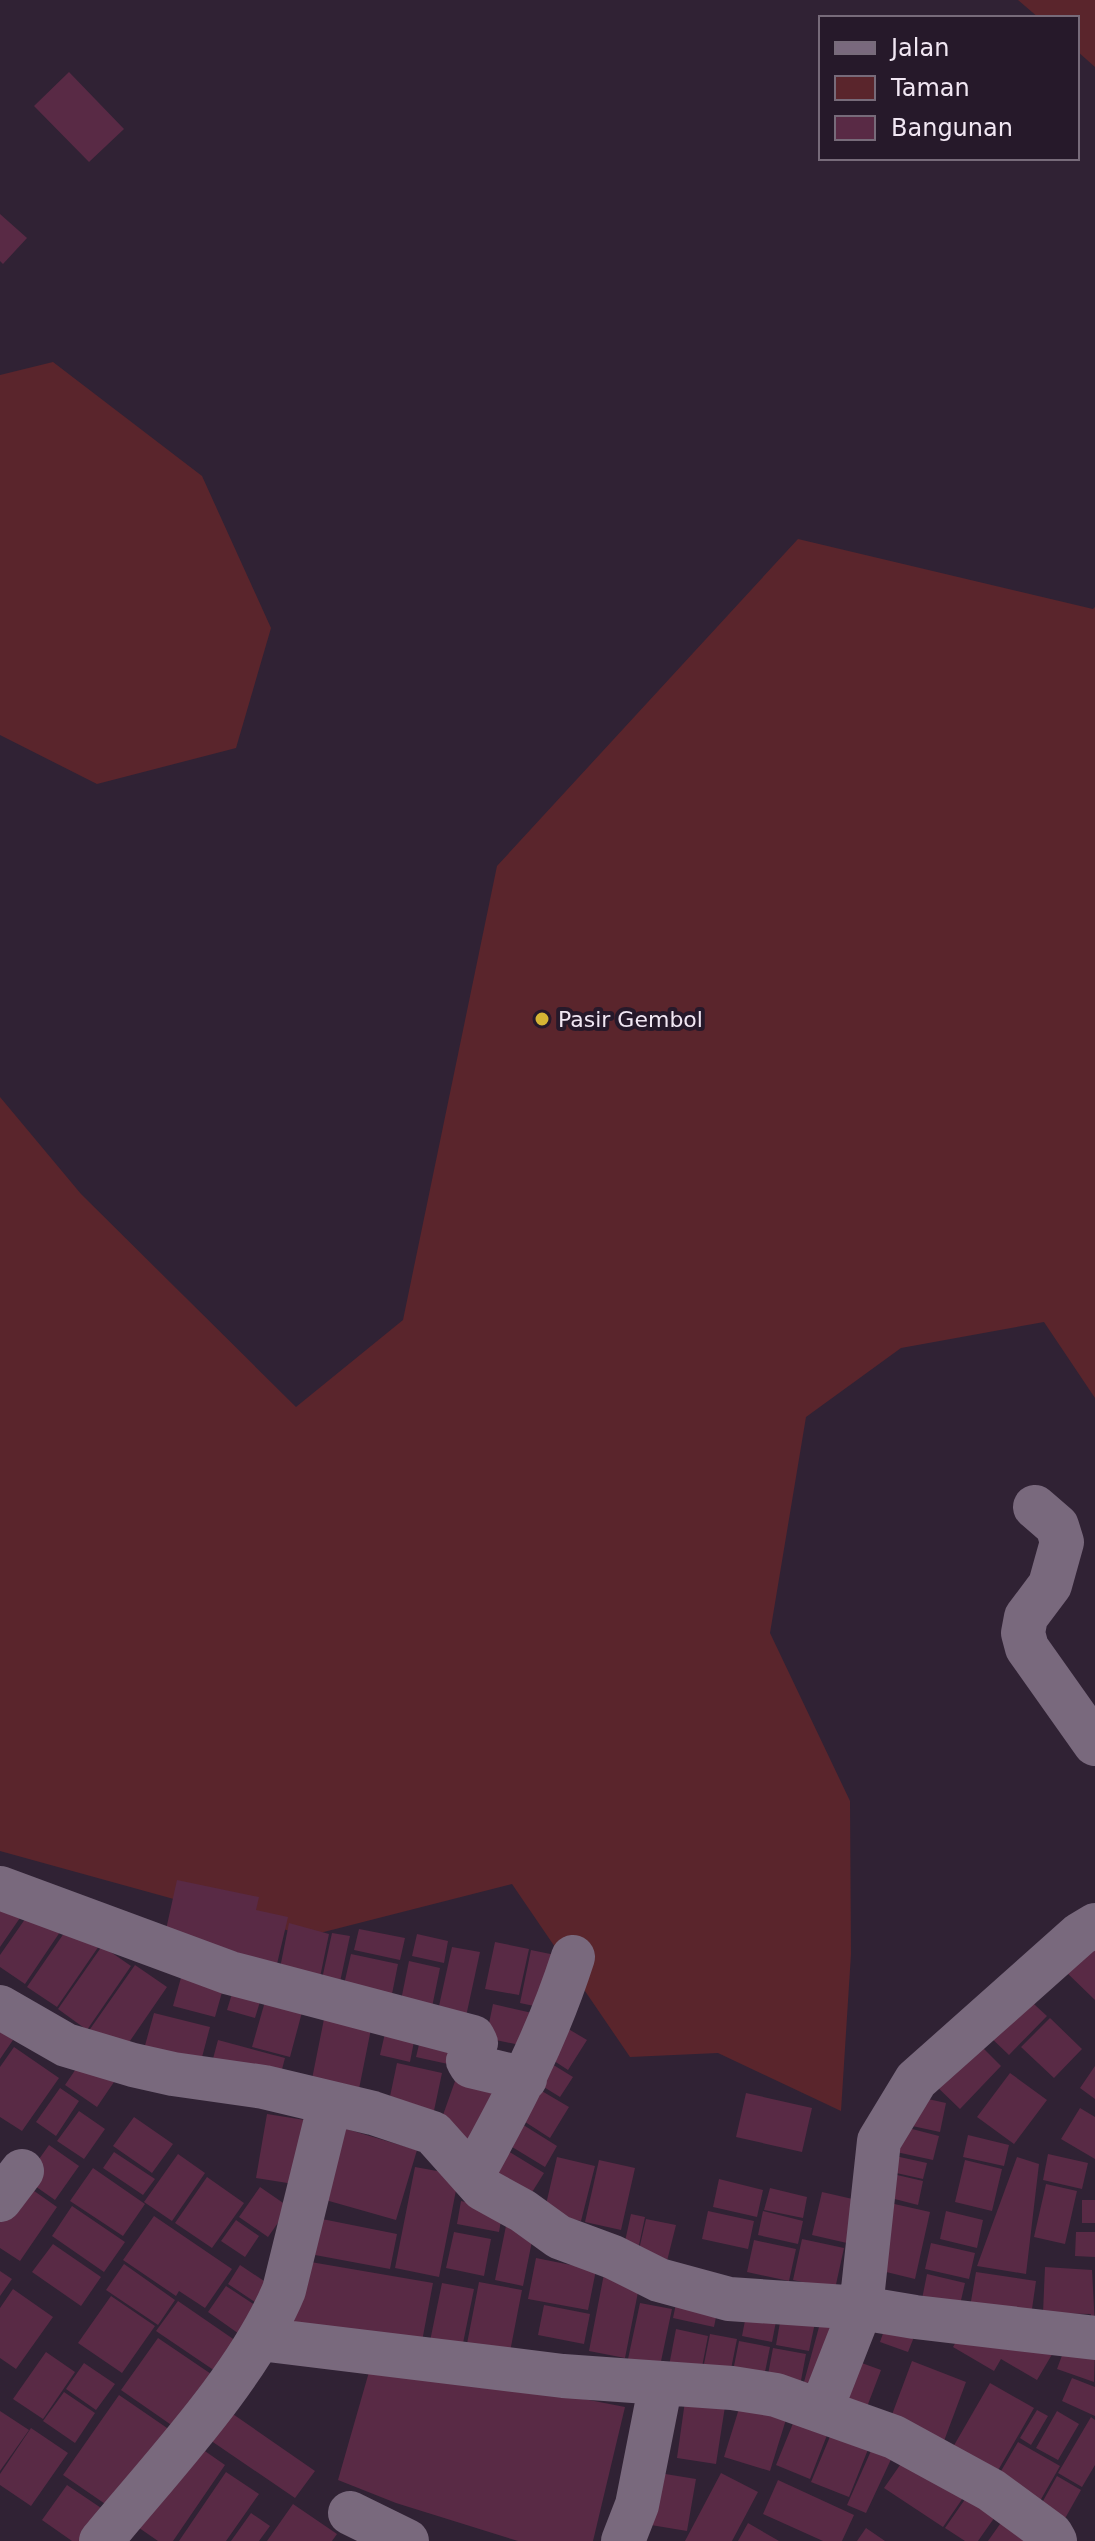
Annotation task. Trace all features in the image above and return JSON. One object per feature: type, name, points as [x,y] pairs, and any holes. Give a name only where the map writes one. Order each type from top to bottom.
[{"type":"street","points":[[1035,1507],[1057,1526],[1062,1542],[1050,1585],[1026,1617],[1023,1633],[1027,1648],[1095,1744]]},
{"type":"street","points":[[0,1888],[230,1973],[473,2037],[476,2043],[468,2061],[471,2066],[525,2079]]},
{"type":"street","points":[[821,2410],[861,2308],[879,2141],[916,2080],[1080,1934],[1095,1925]]},
{"type":"street","points":[[472,2176],[525,2079],[558,2005],[573,1957]]},
{"type":"street","points":[[0,2007],[66,2045],[133,2065],[264,2087],[373,2113],[433,2133],[483,2189],[523,2211],[559,2237],[613,2257],[659,2280],[729,2299],[861,2308],[1095,2338]]},
{"type":"street","points":[[101,2541],[209,2409],[273,2317],[284,2290],[330,2103]]},
{"type":"street","points":[[260,2339],[563,2376],[732,2388],[776,2395],[894,2437],[991,2490],[1051,2534],[1055,2541]]},
{"type":"street","points":[[623,2541],[637,2505],[661,2383]]},
{"type":"street","points":[[350,2513],[407,2541]]},
{"type":"green space","points":[[1018,0],[1095,0],[1095,67],[1079,53],[1079,16],[1037,16]]},
{"type":"green space","points":[[53,362],[202,476],[271,628],[236,748],[97,784],[0,735],[0,375]]},
{"type":"green space","points":[[798,539],[1095,607],[1095,1398],[1044,1322],[901,1348],[806,1417],[770,1633],[850,1801],[851,1954],[841,2111],[718,2053],[630,2057],[512,1884],[308,1936],[0,1851],[0,1097],[81,1194],[296,1407],[403,1320],[497,866]]},
{"type":"building","points":[[69,72],[124,129],[89,162],[34,106]]},
{"type":"building","points":[[0,214],[27,238],[3,264],[0,261]]},
{"type":"building","points":[[177,1880],[259,1897],[256,1910],[288,1917],[277,1964],[163,1943]]},
{"type":"building","points":[[0,1896],[24,1912],[0,1947]]},
{"type":"building","points":[[30,1912],[60,1932],[25,1984],[0,1967],[0,1955]]},
{"type":"building","points":[[71,1923],[101,1943],[57,2007],[27,1987]]},
{"type":"building","points":[[289,1923],[329,1934],[319,1982],[279,1973]]},
{"type":"building","points":[[359,1929],[405,1938],[400,1960],[354,1950]]},
{"type":"building","points":[[332,1933],[350,1936],[340,1982],[322,1979]]},
{"type":"building","points":[[417,1934],[448,1941],[444,1963],[412,1956]]},
{"type":"building","points":[[1095,1937],[1095,2000],[1063,1969]]},
{"type":"building","points":[[495,1942],[529,1949],[519,1995],[485,1989]]},
{"type":"building","points":[[102,1946],[131,1966],[87,2030],[58,2009]]},
{"type":"building","points":[[452,1947],[480,1952],[465,2021],[437,2015]]},
{"type":"building","points":[[531,1950],[560,1956],[548,2009],[520,2003]]},
{"type":"building","points":[[351,1954],[398,1964],[391,1999],[343,1989]]},
{"type":"building","points":[[409,1961],[440,1968],[430,2017],[399,2010]]},
{"type":"building","points":[[135,1965],[167,1987],[121,2054],[88,2032]]},
{"type":"building","points":[[184,1967],[226,1978],[215,2017],[173,2006]]},
{"type":"building","points":[[234,1987],[262,1995],[255,2018],[227,2010]]},
{"type":"building","points":[[268,1991],[305,2001],[290,2057],[252,2047]]},
{"type":"building","points":[[1024,1995],[1047,2016],[1009,2055],[986,2033]]},
{"type":"building","points":[[493,2004],[541,2015],[535,2048],[486,2038]]},
{"type":"building","points":[[154,2013],[210,2027],[197,2076],[141,2060]]},
{"type":"building","points":[[1050,2018],[1082,2049],[1054,2078],[1021,2047]]},
{"type":"building","points":[[324,2019],[371,2029],[357,2099],[310,2089]]},
{"type":"building","points":[[388,2020],[417,2026],[410,2062],[380,2055]]},
{"type":"building","points":[[560,2024],[587,2040],[568,2070],[542,2053]]},
{"type":"building","points":[[0,2031],[13,2040],[0,2059]]},
{"type":"building","points":[[422,2032],[462,2040],[457,2066],[416,2057]]},
{"type":"building","points":[[973,2038],[1001,2066],[960,2109],[931,2081]]},
{"type":"building","points":[[218,2040],[285,2058],[277,2088],[210,2070]]},
{"type":"building","points":[[14,2047],[59,2078],[22,2131],[0,2117],[0,2067]]},
{"type":"building","points":[[82,2060],[114,2082],[97,2107],[65,2085]]},
{"type":"building","points":[[547,2061],[573,2077],[560,2097],[534,2081]]},
{"type":"building","points":[[397,2063],[442,2073],[432,2120],[387,2111]]},
{"type":"building","points":[[1095,2066],[1095,2099],[1080,2088]]},
{"type":"building","points":[[459,2070],[503,2085],[482,2144],[438,2129]]},
{"type":"building","points":[[1010,2073],[1047,2100],[1014,2144],[977,2117]]},
{"type":"building","points":[[535,2087],[569,2107],[550,2138],[516,2116]]},
{"type":"building","points":[[60,2088],[79,2101],[56,2136],[36,2122]]},
{"type":"building","points":[[746,2093],[812,2108],[802,2152],[736,2137]]},
{"type":"building","points":[[910,2095],[946,2103],[940,2132],[903,2124]]},
{"type":"building","points":[[1080,2108],[1095,2117],[1095,2159],[1061,2139]]},
{"type":"building","points":[[79,2111],[105,2129],[84,2159],[57,2141]]},
{"type":"building","points":[[267,2114],[311,2121],[300,2185],[256,2178]]},
{"type":"building","points":[[134,2117],[173,2144],[152,2173],[113,2146]]},
{"type":"building","points":[[517,2121],[557,2146],[545,2167],[504,2142]]},
{"type":"building","points":[[893,2124],[939,2136],[933,2160],[887,2150]]},
{"type":"building","points":[[343,2128],[417,2150],[396,2220],[322,2199]]},
{"type":"building","points":[[968,2135],[1009,2145],[1004,2166],[963,2157]]},
{"type":"building","points":[[49,2145],[79,2166],[55,2200],[25,2179]]},
{"type":"building","points":[[503,2148],[544,2173],[524,2205],[484,2179]]},
{"type":"building","points":[[114,2152],[155,2179],[143,2195],[103,2168]]},
{"type":"building","points":[[178,2154],[205,2173],[172,2221],[144,2202]]},
{"type":"building","points":[[886,2154],[927,2163],[923,2179],[883,2170]]},
{"type":"building","points":[[1048,2154],[1088,2163],[1082,2189],[1043,2180]]},
{"type":"building","points":[[557,2157],[595,2166],[581,2221],[544,2213]]},
{"type":"building","points":[[1017,2157],[1039,2164],[1026,2274],[977,2266]]},
{"type":"building","points":[[599,2160],[635,2168],[621,2230],[585,2222]]},
{"type":"building","points":[[965,2160],[1002,2169],[992,2211],[955,2202]]},
{"type":"building","points":[[415,2167],[459,2175],[439,2277],[395,2268]]},
{"type":"building","points":[[93,2168],[145,2204],[123,2236],[70,2201]]},
{"type":"building","points":[[884,2172],[923,2181],[918,2205],[879,2195]]},
{"type":"building","points":[[207,2177],[244,2203],[212,2248],[175,2223]]},
{"type":"building","points":[[719,2179],[763,2190],[757,2217],[713,2207]]},
{"type":"building","points":[[20,2181],[57,2207],[20,2261],[0,2248],[0,2209]]},
{"type":"building","points":[[1046,2184],[1077,2191],[1065,2244],[1034,2237]]},
{"type":"building","points":[[260,2187],[289,2207],[268,2237],[239,2217]]},
{"type":"building","points":[[770,2188],[807,2197],[803,2218],[764,2210]]},
{"type":"building","points":[[822,2192],[857,2200],[847,2243],[812,2235]]},
{"type":"building","points":[[1082,2200],[1095,2200],[1095,2223],[1082,2223]]},
{"type":"building","points":[[461,2201],[503,2210],[499,2232],[457,2224]]},
{"type":"building","points":[[890,2203],[930,2212],[915,2279],[874,2269]]},
{"type":"building","points":[[72,2206],[125,2242],[104,2272],[52,2236]]},
{"type":"building","points":[[708,2211],[754,2221],[748,2249],[702,2239]]},
{"type":"building","points":[[763,2211],[803,2221],[798,2244],[758,2235]]},
{"type":"building","points":[[946,2211],[983,2220],[977,2248],[940,2239]]},
{"type":"building","points":[[631,2214],[645,2217],[636,2259],[622,2255]]},
{"type":"building","points":[[154,2216],[232,2269],[205,2308],[179,2291],[176,2296],[123,2260]]},
{"type":"building","points":[[508,2216],[536,2221],[523,2286],[495,2280]]},
{"type":"building","points":[[322,2219],[397,2234],[390,2269],[315,2255]]},
{"type":"building","points":[[646,2219],[676,2225],[667,2261],[638,2254]]},
{"type":"building","points":[[236,2220],[259,2236],[245,2257],[221,2241]]},
{"type":"building","points":[[454,2232],[491,2239],[484,2276],[446,2268]]},
{"type":"building","points":[[1076,2232],[1095,2232],[1095,2257],[1075,2256]]},
{"type":"building","points":[[802,2239],[844,2248],[835,2289],[793,2280]]},
{"type":"building","points":[[754,2240],[796,2249],[789,2281],[747,2272]]},
{"type":"building","points":[[931,2243],[975,2253],[969,2279],[925,2269]]},
{"type":"building","points":[[53,2244],[101,2277],[81,2306],[32,2272]]},
{"type":"building","points":[[536,2258],[596,2270],[588,2310],[528,2299]]},
{"type":"building","points":[[299,2260],[433,2283],[420,2352],[286,2326]]},
{"type":"building","points":[[124,2264],[175,2300],[158,2325],[106,2290]]},
{"type":"building","points":[[240,2265],[276,2289],[264,2308],[228,2284]]},
{"type":"building","points":[[1045,2267],[1092,2270],[1095,2326],[1091,2326],[1091,2314],[1043,2313]]},
{"type":"building","points":[[0,2271],[12,2279],[0,2296]]},
{"type":"building","points":[[976,2272],[1036,2281],[1031,2316],[970,2307]]},
{"type":"building","points":[[604,2274],[640,2282],[625,2358],[589,2351]]},
{"type":"building","points":[[927,2274],[965,2283],[959,2309],[922,2299]]},
{"type":"building","points":[[479,2282],[522,2290],[508,2362],[465,2354]]},
{"type":"building","points":[[442,2283],[474,2289],[461,2353],[429,2346]]},
{"type":"building","points":[[226,2286],[261,2309],[242,2336],[208,2312]]},
{"type":"building","points":[[13,2289],[53,2317],[16,2369],[0,2358],[0,2308]]},
{"type":"building","points":[[678,2294],[719,2302],[714,2327],[673,2318]]},
{"type":"building","points":[[111,2296],[155,2326],[122,2373],[78,2343]]},
{"type":"building","points":[[178,2301],[239,2343],[218,2373],[156,2331]]},
{"type":"building","points":[[640,2303],[672,2309],[660,2366],[628,2359]]},
{"type":"building","points":[[544,2305],[590,2314],[584,2344],[538,2335]]},
{"type":"building","points":[[748,2305],[778,2311],[772,2342],[742,2336]]},
{"type":"building","points":[[782,2311],[816,2318],[809,2351],[776,2345]]},
{"type":"building","points":[[822,2316],[846,2323],[827,2388],[804,2382]]},
{"type":"building","points":[[889,2316],[918,2327],[908,2352],[880,2342]]},
{"type":"building","points":[[965,2326],[1007,2350],[1018,2331],[1054,2351],[1037,2380],[1001,2359],[994,2371],[953,2347]]},
{"type":"building","points":[[676,2329],[708,2336],[701,2372],[669,2366]]},
{"type":"building","points":[[710,2334],[737,2339],[729,2379],[702,2374]]},
{"type":"building","points":[[158,2338],[217,2378],[180,2431],[121,2390]]},
{"type":"building","points":[[1068,2339],[1095,2349],[1094,2382],[1057,2369]]},
{"type":"building","points":[[739,2341],[770,2347],[763,2382],[732,2376]]},
{"type":"building","points":[[773,2348],[806,2354],[799,2391],[766,2385]]},
{"type":"building","points":[[46,2352],[75,2372],[43,2419],[13,2399]]},
{"type":"building","points":[[373,2358],[625,2407],[593,2541],[518,2541],[396,2503],[338,2480]]},
{"type":"building","points":[[848,2358],[881,2370],[865,2412],[832,2400]]},
{"type":"building","points":[[912,2361],[966,2382],[941,2449],[887,2428]]},
{"type":"building","points":[[84,2363],[115,2384],[96,2410],[66,2389]]},
{"type":"building","points":[[1072,2378],[1095,2387],[1095,2416],[1062,2401]]},
{"type":"building","points":[[990,2383],[1034,2408],[993,2479],[949,2454]]},
{"type":"building","points":[[64,2392],[95,2413],[75,2443],[43,2421]]},
{"type":"building","points":[[686,2394],[726,2400],[716,2464],[677,2458]]},
{"type":"building","points":[[119,2395],[170,2430],[114,2510],[63,2475]]},
{"type":"building","points":[[742,2399],[788,2413],[770,2471],[724,2457]]},
{"type":"building","points":[[227,2410],[315,2471],[295,2498],[207,2438]]},
{"type":"building","points":[[1037,2410],[1048,2416],[1031,2445],[1020,2438]]},
{"type":"building","points":[[0,2411],[29,2430],[0,2471]]},
{"type":"building","points":[[1057,2411],[1079,2424],[1058,2460],[1036,2448]]},
{"type":"building","points":[[796,2416],[829,2430],[810,2479],[776,2465]]},
{"type":"building","points":[[1091,2417],[1095,2420],[1095,2465],[1082,2487],[1058,2473]]},
{"type":"building","points":[[834,2427],[871,2442],[849,2497],[811,2482]]},
{"type":"building","points":[[31,2428],[68,2453],[31,2506],[0,2485],[0,2474]]},
{"type":"building","points":[[189,2440],[225,2465],[173,2541],[158,2541],[132,2523]]},
{"type":"building","points":[[1018,2442],[1060,2466],[1036,2508],[994,2483]]},
{"type":"building","points":[[874,2444],[894,2453],[866,2513],[847,2505]]},
{"type":"building","points":[[907,2455],[965,2495],[943,2527],[884,2488]]},
{"type":"building","points":[[226,2472],[259,2494],[226,2541],[179,2541]]},
{"type":"building","points":[[653,2472],[696,2479],[687,2531],[645,2524]]},
{"type":"building","points":[[721,2473],[758,2492],[732,2541],[685,2541]]},
{"type":"building","points":[[1057,2476],[1081,2490],[1063,2522],[1039,2508]]},
{"type":"building","points":[[778,2480],[854,2515],[842,2541],[823,2541],[763,2514]]},
{"type":"building","points":[[67,2485],[110,2514],[91,2541],[72,2541],[42,2520]]},
{"type":"building","points":[[968,2495],[997,2514],[978,2541],[965,2541],[945,2528]]},
{"type":"building","points":[[293,2504],[337,2534],[332,2541],[267,2541]]},
{"type":"building","points":[[251,2513],[270,2526],[259,2541],[231,2541]]},
{"type":"building","points":[[1005,2517],[1039,2541],[988,2541]]},
{"type":"building","points":[[748,2523],[779,2541],[738,2541]]},
{"type":"building","points":[[866,2528],[885,2541],[857,2541]]},
{"type":"place","name":"Pasir Gembol","points":[[542,1019]]}]
